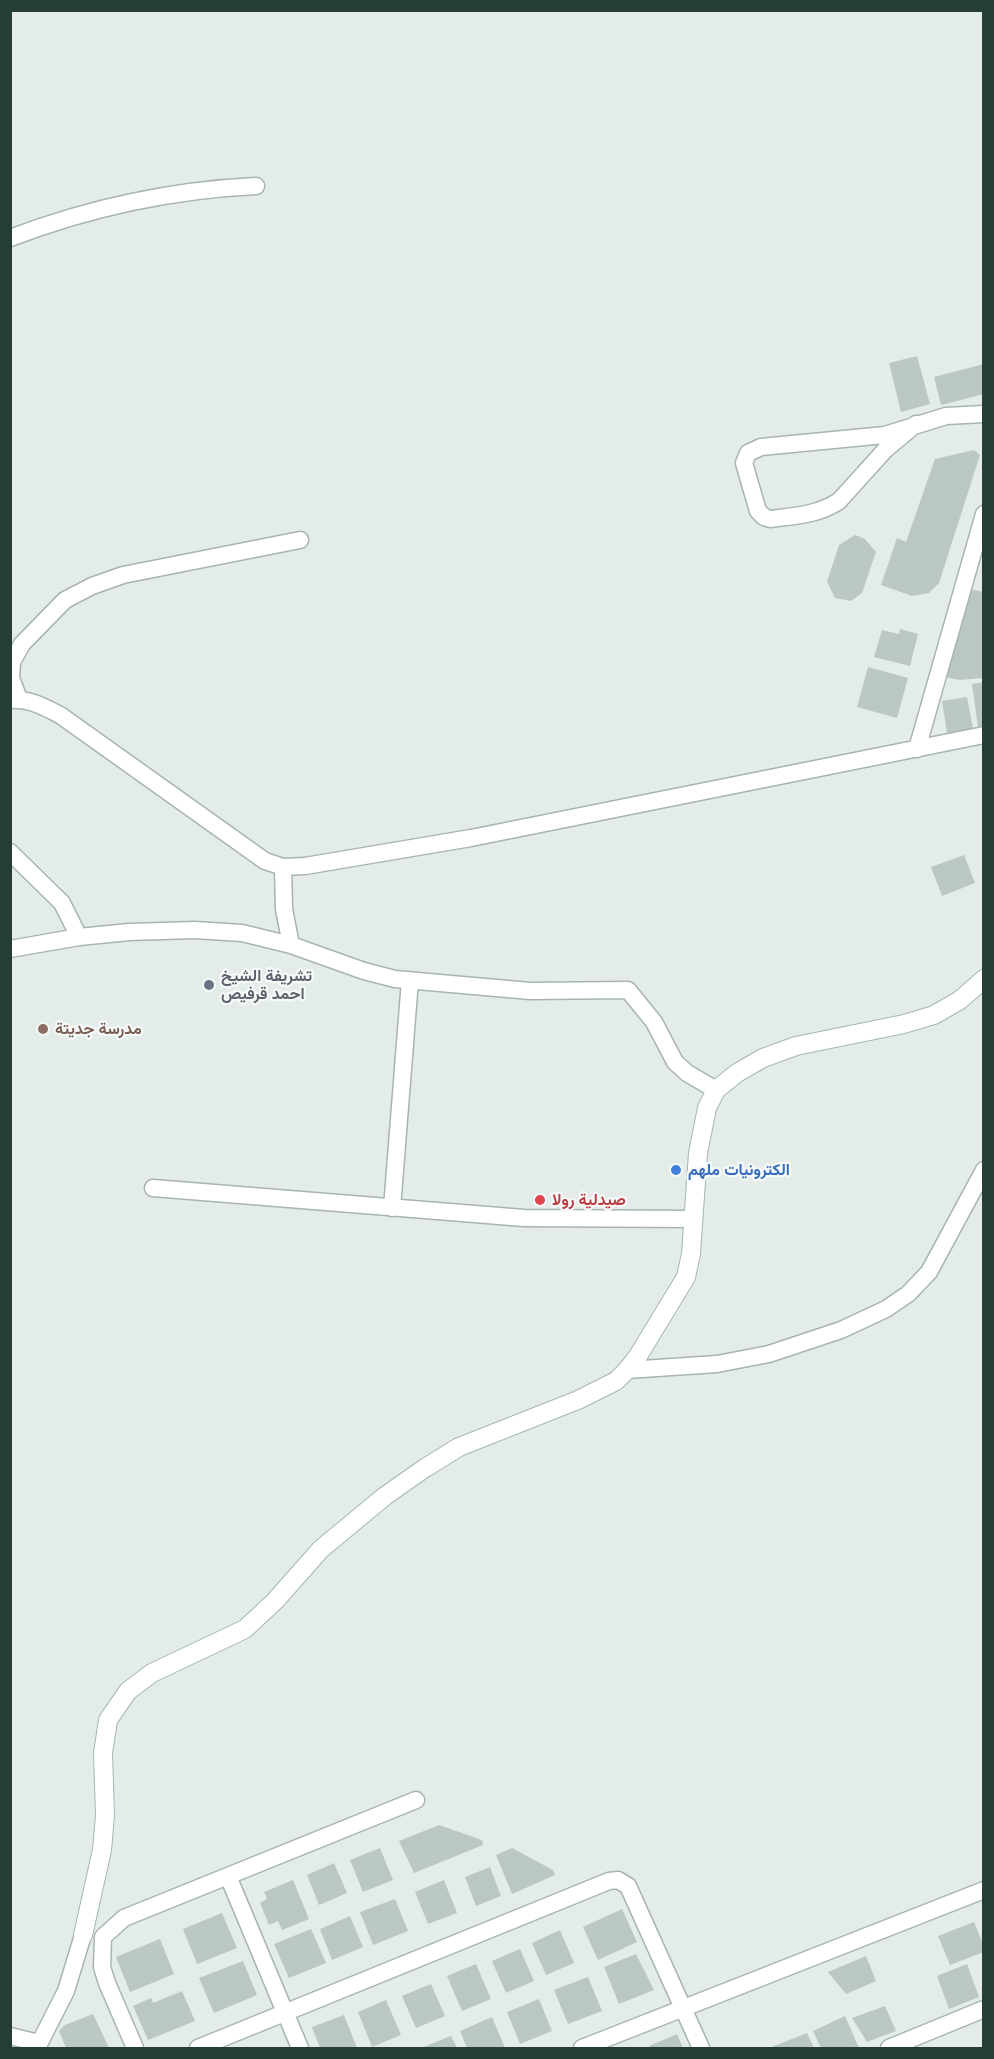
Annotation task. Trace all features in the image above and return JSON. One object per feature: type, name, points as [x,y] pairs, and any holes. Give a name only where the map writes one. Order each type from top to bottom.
[{"type":"street","points":[[10,238],[52,222],[143,199],[211,188],[256,186]]},
{"type":"street","points":[[916,424],[886,449],[829,508],[813,513],[770,519],[758,511],[744,463],[748,453],[760,447],[885,435],[916,424],[946,416],[984,414]]},
{"type":"street","points":[[917,748],[984,514]]},
{"type":"street","points":[[300,540],[123,576],[93,586],[65,600],[22,644],[12,662],[15,700],[36,703],[60,715],[265,861],[283,867],[304,867],[471,838],[984,735]]},
{"type":"street","points":[[10,852],[63,903],[78,937]]},
{"type":"street","points":[[283,867],[284,909],[291,945]]},
{"type":"street","points":[[10,949],[78,937],[129,932],[195,930],[242,933],[291,945],[364,971],[395,979],[530,991],[628,990],[654,1022],[675,1062],[687,1073],[716,1090]]},
{"type":"street","points":[[10,2036],[38,2046],[66,1990],[84,1935],[102,1850],[105,1815],[103,1753],[108,1720],[128,1691],[152,1673],[245,1629],[275,1602],[321,1549],[385,1496],[424,1468],[459,1447],[578,1400],[615,1381],[627,1370],[686,1277],[691,1254],[698,1153],[707,1108],[716,1090],[737,1073],[762,1058],[796,1046],[904,1024],[934,1015],[960,1000],[984,979]]},
{"type":"street","points":[[393,1208],[410,980]]},
{"type":"street","points":[[627,1370],[717,1364],[769,1354],[841,1330],[886,1309],[908,1294],[928,1272],[984,1170]]},
{"type":"street","points":[[153,1188],[524,1218],[694,1219]]},
{"type":"street","points":[[135,2049],[102,1967],[103,1937],[124,1918],[416,1800]]},
{"type":"street","points":[[228,1876],[300,2049]]},
{"type":"street","points":[[198,2049],[609,1881],[618,1880],[628,1886],[701,2049]]},
{"type":"street","points":[[582,2049],[984,1890]]},
{"type":"street","points":[[889,2049],[918,2043],[984,2009]]},
{"type":"building","points":[[917,356],[930,404],[901,412],[889,363]]},
{"type":"building","points":[[984,364],[984,394],[941,405],[934,377]]},
{"type":"building","points":[[974,450],[980,455],[939,583],[929,593],[912,596],[881,585],[897,538],[906,542],[935,459]]},
{"type":"building","points":[[855,535],[865,539],[876,552],[862,593],[851,601],[835,598],[827,582],[839,545]]},
{"type":"building","points":[[965,588],[984,592],[984,678],[959,680],[945,677]]},
{"type":"building","points":[[900,629],[918,634],[910,666],[874,657],[882,630],[899,634]]},
{"type":"building","points":[[868,667],[908,678],[897,718],[857,707]]},
{"type":"building","points":[[984,682],[984,726],[978,727],[972,684]]},
{"type":"building","points":[[967,697],[973,729],[947,733],[942,701]]},
{"type":"building","points":[[964,855],[975,883],[942,896],[931,867]]},
{"type":"building","points":[[439,1825],[482,1840],[483,1845],[414,1873],[399,1841]]},
{"type":"building","points":[[380,1848],[393,1880],[363,1892],[350,1860]]},
{"type":"building","points":[[512,1848],[553,1870],[555,1875],[512,1894],[496,1855]]},
{"type":"building","points":[[334,1863],[347,1893],[319,1905],[307,1875]]},
{"type":"building","points":[[490,1867],[501,1896],[476,1906],[465,1877]]},
{"type":"building","points":[[293,1880],[309,1919],[282,1930],[278,1921],[269,1925],[260,1903],[267,1899],[264,1892]]},
{"type":"building","points":[[444,1880],[457,1913],[428,1924],[415,1892]]},
{"type":"building","points":[[395,1899],[408,1931],[373,1945],[360,1912]]},
{"type":"building","points":[[622,1909],[637,1942],[598,1960],[583,1927]]},
{"type":"building","points":[[222,1913],[237,1948],[197,1964],[183,1929]]},
{"type":"building","points":[[350,1916],[363,1947],[332,1960],[320,1929]]},
{"type":"building","points":[[974,1922],[984,1946],[984,1952],[950,1965],[938,1936]]},
{"type":"building","points":[[311,1929],[326,1963],[289,1978],[274,1944]]},
{"type":"building","points":[[560,1930],[574,1963],[546,1975],[532,1943]]},
{"type":"building","points":[[160,1939],[174,1974],[130,1992],[116,1957]]},
{"type":"building","points":[[520,1949],[534,1981],[506,1993],[492,1961]]},
{"type":"building","points":[[636,1954],[654,1990],[619,2004],[604,1967]]},
{"type":"building","points":[[866,1956],[876,1981],[846,1994],[828,1972]]},
{"type":"building","points":[[243,1961],[257,1995],[214,2013],[199,1978]]},
{"type":"building","points":[[476,1964],[491,1999],[462,2011],[447,1976]]},
{"type":"building","points":[[967,1964],[979,1997],[949,2009],[937,1976]]},
{"type":"building","points":[[588,1977],[602,2011],[568,2024],[554,1990]]},
{"type":"building","points":[[431,1984],[445,2016],[416,2028],[402,1996]]},
{"type":"building","points":[[182,1991],[195,2021],[148,2040],[133,2006],[151,1998],[153,2003]]},
{"type":"building","points":[[539,1999],[552,2031],[520,2044],[507,2012]]},
{"type":"building","points":[[386,2000],[401,2035],[372,2047],[358,2012]]},
{"type":"building","points":[[885,2006],[896,2031],[867,2042],[852,2018]]},
{"type":"building","points":[[93,2014],[109,2048],[66,2048],[59,2031],[65,2025]]},
{"type":"building","points":[[344,2015],[357,2048],[320,2048],[312,2027]]},
{"type":"building","points":[[845,2016],[859,2048],[821,2048],[813,2031]]},
{"type":"building","points":[[492,2017],[505,2048],[467,2048],[460,2031]]},
{"type":"building","points":[[807,2033],[814,2048],[769,2048]]},
{"type":"building","points":[[677,2034],[683,2048],[650,2048],[649,2046]]},
{"type":"building","points":[[451,2036],[457,2048],[421,2048]]},
{"type":"place","name":"تشريفة الشيخ احمد قرفيص","points":[[209,985]]},
{"type":"place","name":"مدرسة جديتة","points":[[43,1029]]},
{"type":"place","name":"الكترونيات ملهم","points":[[676,1170]]},
{"type":"place","name":"صيدلية رولا","points":[[540,1200]]}]
